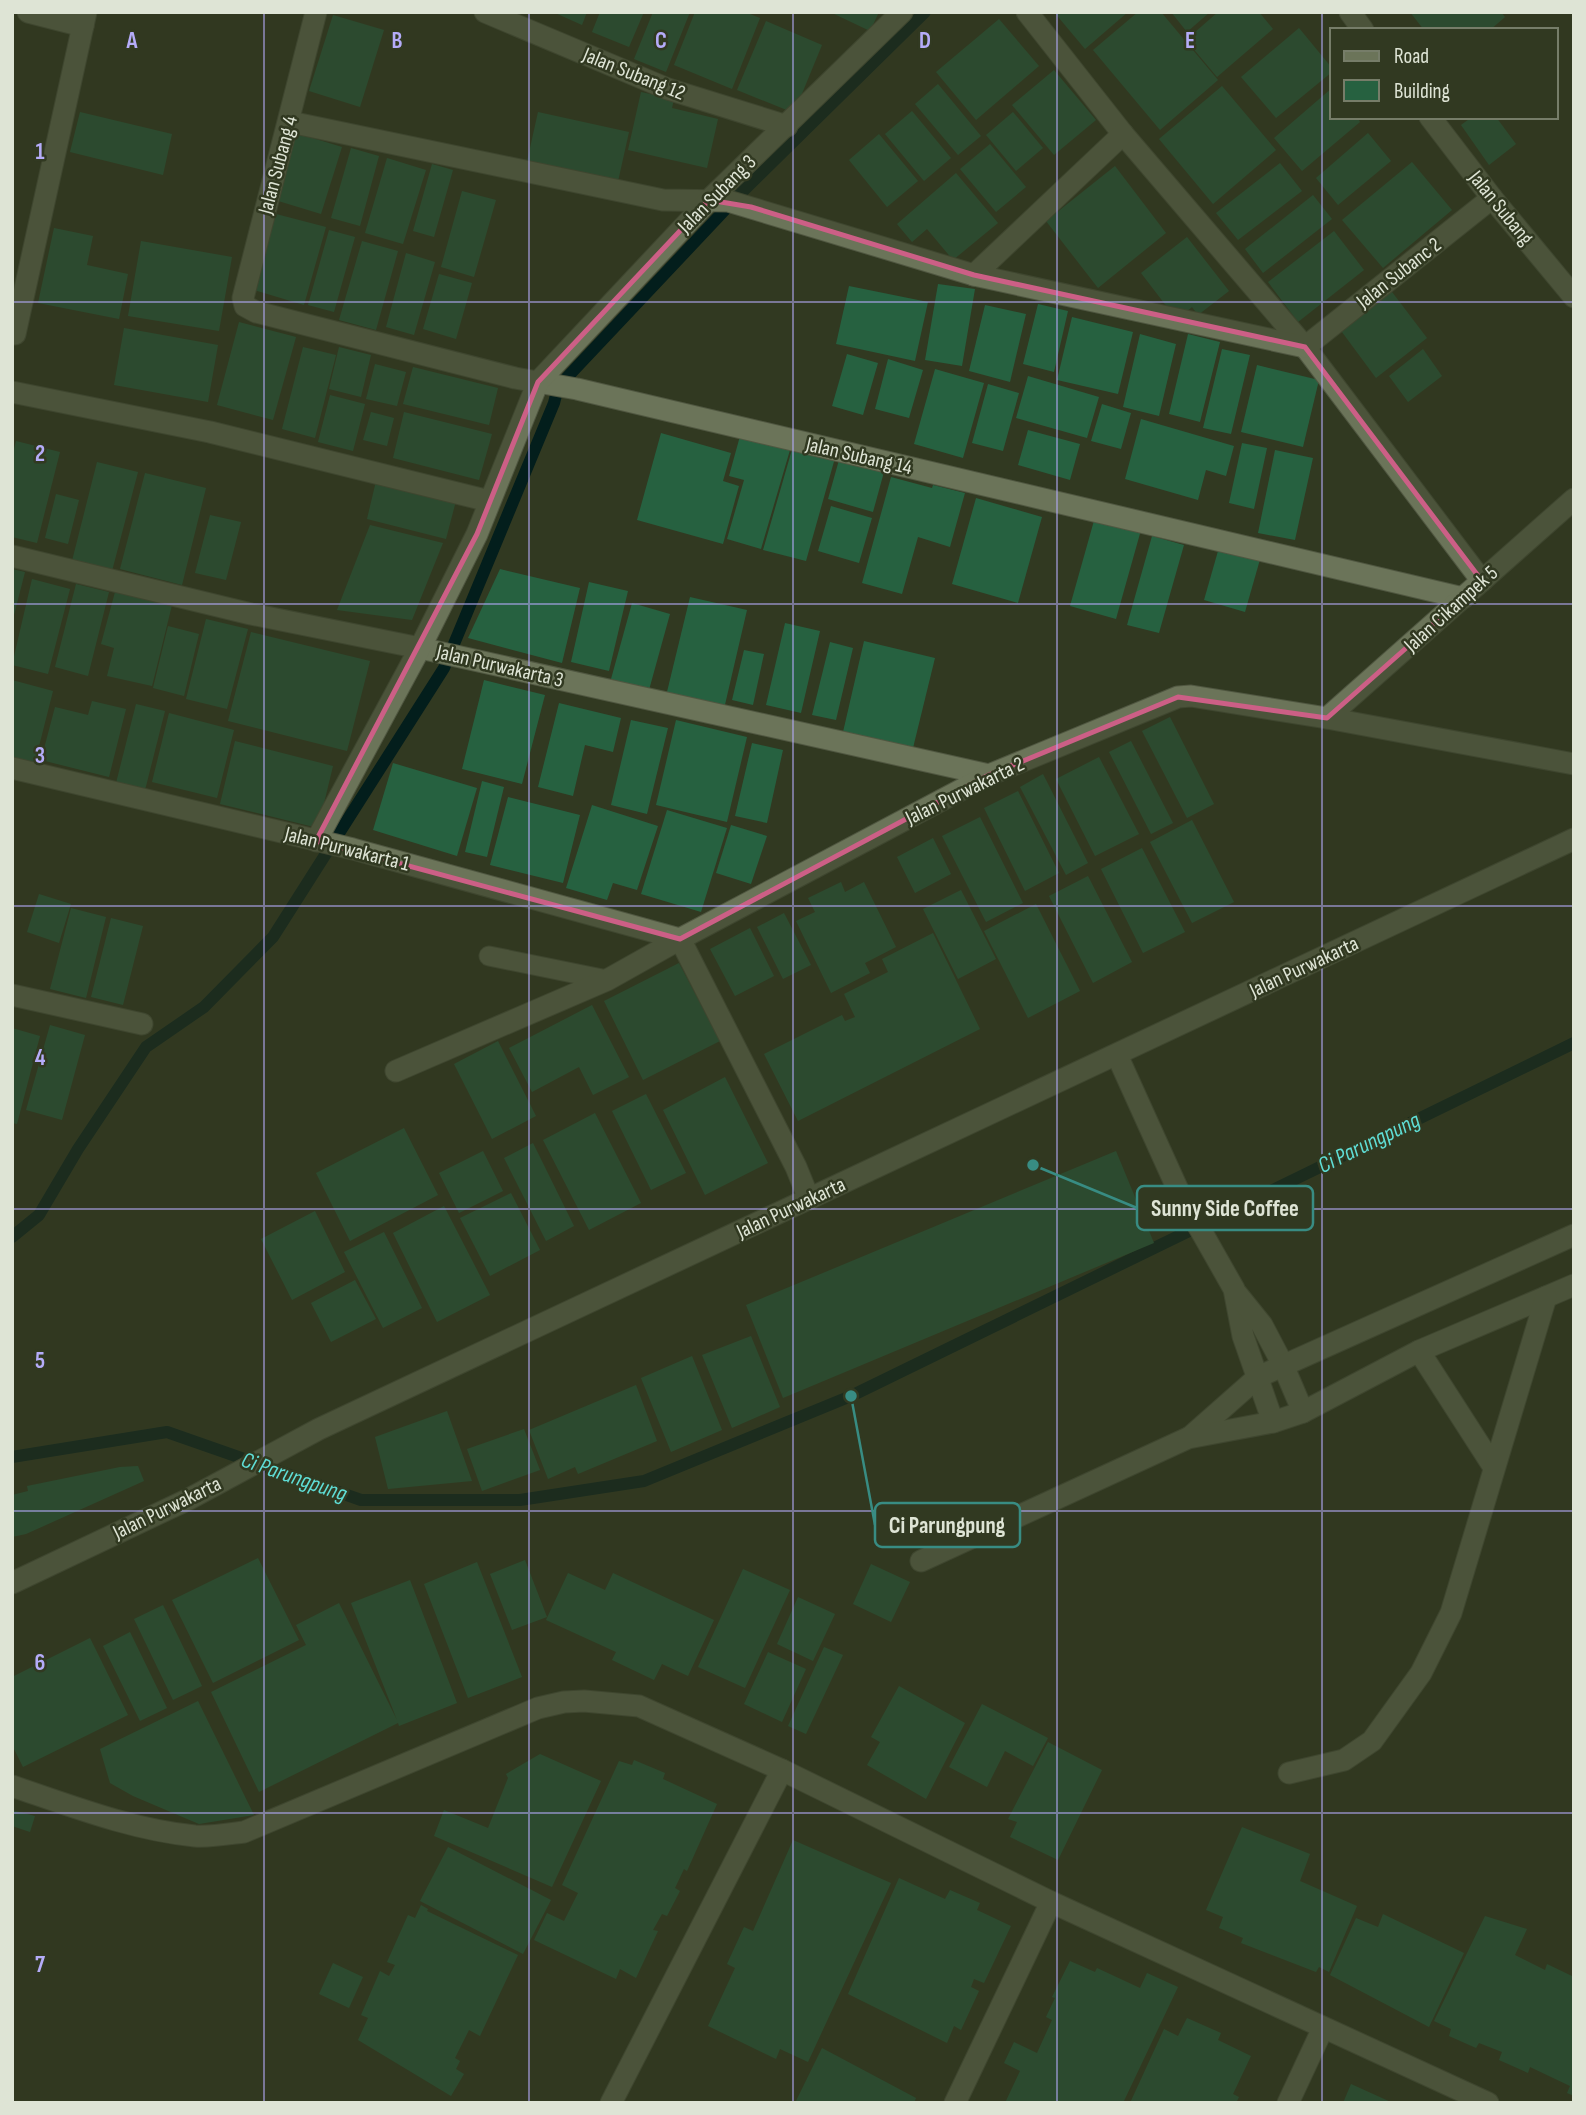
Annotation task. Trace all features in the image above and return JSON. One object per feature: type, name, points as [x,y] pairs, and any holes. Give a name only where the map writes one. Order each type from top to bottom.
[{"type":"street","points":[[15,334],[84,19],[28,12]]},
{"type":"street","name":"Jalan Subang 4","points":[[256,312],[245,306],[243,298],[316,12]]},
{"type":"street","name":"Jalan Subang 12","points":[[485,12],[668,89],[787,126]]},
{"type":"street","name":"Jalan Subang 3","points":[[557,385],[787,126],[902,12]]},
{"type":"street","points":[[1027,12],[1123,134],[1305,347],[1482,581]]},
{"type":"street","points":[[1350,12],[1362,28]]},
{"type":"street","name":"Jalan Subang","points":[[1432,119],[1492,198],[1574,297]]},
{"type":"street","points":[[290,122],[663,200],[718,201],[751,207],[974,275],[1305,347]]},
{"type":"street","points":[[974,275],[1123,134]]},
{"type":"street","name":"Jalan Subanc 2","points":[[1305,347],[1492,198]]},
{"type":"street","name":"Jalan Subang 14","points":[[256,312],[1463,598]]},
{"type":"street","points":[[320,842],[439,652],[489,501],[557,385]]},
{"type":"street","points":[[12,392],[210,432],[489,501]]},
{"type":"street","name":"Jalan Cikampek 5","points":[[1327,718],[1574,499]]},
{"type":"street","name":"Jalan Purwakarta 3","points":[[12,556],[251,614],[439,652],[989,775]]},
{"type":"street","name":"Jalan Purwakarta 2","points":[[396,1071],[607,981],[680,939],[989,775],[1184,696],[1327,718],[1574,764]]},
{"type":"street","name":"Jalan Purwakarta 1","points":[[12,768],[354,849],[680,939]]},
{"type":"street","name":"Jalan Purwakarta","points":[[12,1583],[189,1499],[319,1429],[1574,839]]},
{"type":"street","points":[[680,939],[796,1167],[809,1199]]},
{"type":"street","points":[[12,995],[142,1024]]},
{"type":"street","points":[[1117,1055],[1179,1192],[1234,1289],[1262,1325],[1283,1364],[1303,1412]]},
{"type":"street","points":[[1188,1438],[1258,1377],[1574,1235]]},
{"type":"street","points":[[921,1561],[1188,1438],[1273,1422],[1303,1412],[1419,1352],[1574,1285]]},
{"type":"street","points":[[1234,1289],[1243,1336],[1273,1422]]},
{"type":"street","points":[[1289,1773],[1344,1760],[1372,1741],[1421,1673],[1451,1613],[1493,1466],[1546,1297]]},
{"type":"street","points":[[1419,1352],[1493,1466]]},
{"type":"street","points":[[12,1786],[81,1810],[150,1828],[197,1836],[244,1832],[538,1708],[584,1701],[639,1706],[782,1770],[1051,1902],[1488,2103]]},
{"type":"street","points":[[611,2103],[782,1770]]},
{"type":"street","points":[[955,2103],[1051,1902]]},
{"type":"street","points":[[1288,2103],[1323,2028]]},
{"type":"lane","points":[[489,956],[607,981]]},
{"type":"highlighted area","points":[[709,200],[751,207],[974,275],[1305,347],[1482,581],[1327,718],[1178,697],[989,775],[680,939],[316,841],[477,534],[538,382]]},
{"type":"building","points":[[553,12],[587,12],[582,25]]},
{"type":"building","points":[[600,12],[644,12],[629,47],[592,32]]},
{"type":"building","points":[[653,12],[690,12],[666,72],[634,59]]},
{"type":"building","points":[[695,12],[745,12],[760,18],[732,89],[674,65]]},
{"type":"building","points":[[830,12],[879,12],[870,31]]},
{"type":"building","points":[[1054,12],[1128,12],[1085,49]]},
{"type":"building","points":[[1138,12],[1161,12],[1218,80],[1160,130],[1093,50]]},
{"type":"building","points":[[1171,12],[1210,12],[1187,32]]},
{"type":"building","points":[[1218,12],[1259,12],[1273,29],[1217,77],[1186,40]]},
{"type":"building","points":[[1410,12],[1501,12],[1505,17],[1492,28],[1422,28]]},
{"type":"building","points":[[333,15],[384,30],[360,107],[309,91]]},
{"type":"building","points":[[999,19],[1039,66],[976,120],[936,72]]},
{"type":"building","points":[[766,21],[822,45],[794,113],[737,90]]},
{"type":"building","points":[[1299,28],[1330,66],[1330,74],[1276,118],[1241,77]]},
{"type":"building","points":[[1054,70],[1096,120],[1054,155],[1012,105]]},
{"type":"building","points":[[938,84],[981,136],[958,155],[915,104]]},
{"type":"building","points":[[1222,86],[1276,150],[1213,204],[1159,139]]},
{"type":"building","points":[[1330,90],[1330,119],[1358,119],[1360,122],[1302,171],[1274,138]]},
{"type":"building","points":[[641,92],[674,99],[672,108],[718,119],[707,168],[628,150]]},
{"type":"building","points":[[912,111],[951,158],[924,181],[885,134]]},
{"type":"building","points":[[80,112],[172,134],[163,175],[70,152]]},
{"type":"building","points":[[538,112],[629,132],[617,186],[526,166]]},
{"type":"building","points":[[1013,112],[1043,148],[1016,171],[986,135]]},
{"type":"building","points":[[1469,119],[1497,119],[1516,144],[1489,165],[1461,125]]},
{"type":"building","points":[[296,133],[342,147],[321,214],[275,200]]},
{"type":"building","points":[[1368,133],[1391,161],[1338,205],[1316,178]]},
{"type":"building","points":[[879,134],[918,181],[887,207],[849,160]]},
{"type":"building","points":[[990,144],[1026,187],[996,212],[960,169]]},
{"type":"building","points":[[351,148],[379,156],[360,226],[331,218]]},
{"type":"building","points":[[387,158],[426,170],[403,244],[365,233]]},
{"type":"building","points":[[1412,162],[1452,210],[1383,268],[1342,220]]},
{"type":"building","points":[[1280,163],[1302,191],[1238,240],[1216,213]]},
{"type":"building","points":[[432,164],[453,170],[434,237],[413,231]]},
{"type":"building","points":[[1115,166],[1166,233],[1098,288],[1046,221]]},
{"type":"building","points":[[956,173],[998,223],[953,260],[927,229],[912,242],[897,224]]},
{"type":"building","points":[[462,191],[496,200],[474,277],[441,267]]},
{"type":"building","points":[[1313,195],[1332,219],[1263,273],[1245,249]]},
{"type":"building","points":[[276,214],[326,227],[304,305],[254,290]]},
{"type":"building","points":[[54,228],[93,236],[87,265],[128,274],[119,319],[38,303]]},
{"type":"building","points":[[329,230],[355,237],[334,312],[308,305]]},
{"type":"building","points":[[1334,231],[1364,270],[1298,322],[1268,282]]},
{"type":"building","points":[[1187,237],[1229,291],[1198,315],[1192,307],[1177,320],[1141,273]]},
{"type":"building","points":[[141,241],[232,257],[219,331],[128,316]]},
{"type":"building","points":[[362,241],[398,251],[376,330],[339,320]]},
{"type":"building","points":[[406,253],[435,262],[414,335],[386,327]]},
{"type":"building","points":[[439,274],[472,283],[456,339],[423,329]]},
{"type":"building","points":[[938,284],[975,289],[962,366],[925,360]]},
{"type":"building","points":[[849,286],[928,302],[915,361],[836,344]]},
{"type":"building","points":[[1389,288],[1427,338],[1376,378],[1339,328]]},
{"type":"building","points":[[1038,304],[1068,311],[1054,372],[1023,364]]},
{"type":"building","points":[[985,305],[1026,314],[1010,382],[969,371]]},
{"type":"building","points":[[1072,317],[1133,332],[1118,394],[1057,380]]},
{"type":"building","points":[[239,322],[296,337],[273,420],[217,405]]},
{"type":"building","points":[[124,328],[218,345],[208,402],[114,385]]},
{"type":"building","points":[[1140,334],[1176,344],[1159,416],[1123,407]]},
{"type":"building","points":[[1188,334],[1220,342],[1200,422],[1169,414]]},
{"type":"building","points":[[303,347],[336,355],[315,438],[282,429]]},
{"type":"building","points":[[339,347],[371,355],[361,397],[329,389]]},
{"type":"building","points":[[1222,349],[1250,355],[1231,434],[1203,428]]},
{"type":"building","points":[[1423,349],[1442,376],[1408,402],[1389,376]]},
{"type":"building","points":[[847,354],[878,363],[863,415],[832,406]]},
{"type":"building","points":[[888,359],[923,370],[909,418],[875,409]]},
{"type":"building","points":[[375,364],[406,372],[397,406],[366,399]]},
{"type":"building","points":[[1257,365],[1319,380],[1303,447],[1241,432]]},
{"type":"building","points":[[413,367],[498,388],[489,425],[403,404]]},
{"type":"building","points":[[935,369],[984,383],[963,458],[914,444]]},
{"type":"building","points":[[1028,376],[1099,397],[1087,438],[1016,418]]},
{"type":"building","points":[[988,384],[1019,393],[1003,451],[972,443]]},
{"type":"building","points":[[330,395],[365,404],[353,451],[318,442]]},
{"type":"building","points":[[1102,404],[1131,413],[1121,449],[1091,441]]},
{"type":"building","points":[[371,412],[394,418],[387,446],[363,440]]},
{"type":"building","points":[[404,412],[492,434],[479,480],[393,458]]},
{"type":"building","points":[[1141,419],[1234,446],[1226,476],[1206,470],[1198,500],[1125,479]]},
{"type":"building","points":[[1028,430],[1080,444],[1070,480],[1018,465]]},
{"type":"building","points":[[661,433],[731,453],[723,481],[739,486],[723,544],[637,520]]},
{"type":"building","points":[[740,436],[790,450],[761,549],[727,539],[744,480],[729,476]]},
{"type":"building","points":[[16,441],[60,452],[37,543],[12,537],[12,457]]},
{"type":"building","points":[[1242,443],[1267,448],[1254,509],[1229,503]]},
{"type":"building","points":[[793,446],[835,458],[806,561],[763,550]]},
{"type":"building","points":[[1275,450],[1313,458],[1295,540],[1258,533]]},
{"type":"building","points":[[839,460],[884,472],[873,512],[828,499]]},
{"type":"building","points":[[97,462],[138,472],[112,571],[72,561]]},
{"type":"building","points":[[145,473],[206,488],[182,585],[120,569]]},
{"type":"building","points":[[377,477],[457,497],[446,539],[367,519]]},
{"type":"building","points":[[891,477],[965,493],[950,547],[918,537],[902,594],[862,583]]},
{"type":"building","points":[[56,494],[79,500],[68,544],[45,538]]},
{"type":"building","points":[[976,498],[1042,517],[1018,603],[952,584]]},
{"type":"building","points":[[831,506],[872,518],[859,563],[818,551]]},
{"type":"building","points":[[210,515],[241,522],[226,580],[195,573]]},
{"type":"building","points":[[1095,517],[1141,530],[1116,619],[1070,606]]},
{"type":"building","points":[[370,525],[443,543],[412,620],[337,610]]},
{"type":"building","points":[[1152,536],[1184,545],[1159,633],[1127,625]]},
{"type":"building","points":[[1220,544],[1261,556],[1245,612],[1204,600]]},
{"type":"building","points":[[12,569],[25,572],[13,619],[12,619]]},
{"type":"building","points":[[500,569],[580,588],[562,663],[468,638]]},
{"type":"building","points":[[32,579],[70,589],[48,674],[12,665]]},
{"type":"building","points":[[589,582],[628,591],[609,671],[571,662]]},
{"type":"building","points":[[76,584],[109,592],[88,676],[55,667]]},
{"type":"building","points":[[115,592],[172,605],[152,686],[107,676],[114,648],[101,644]]},
{"type":"building","points":[[690,597],[747,610],[724,709],[666,696]]},
{"type":"building","points":[[632,603],[670,614],[649,690],[611,679]]},
{"type":"building","points":[[206,619],[248,629],[227,709],[186,699]]},
{"type":"building","points":[[785,623],[820,631],[801,713],[766,705]]},
{"type":"building","points":[[168,626],[199,634],[184,696],[153,688]]},
{"type":"building","points":[[251,632],[370,661],[347,751],[228,721]]},
{"type":"building","points":[[864,641],[935,658],[913,748],[843,732]]},
{"type":"building","points":[[830,642],[853,648],[836,720],[812,715]]},
{"type":"building","points":[[744,650],[764,654],[753,705],[732,700]]},
{"type":"building","points":[[12,680],[53,691],[33,770],[12,765]]},
{"type":"building","points":[[484,680],[545,695],[522,784],[462,769]]},
{"type":"building","points":[[92,701],[126,709],[109,777],[41,760],[55,707],[88,715]]},
{"type":"building","points":[[559,703],[621,718],[613,752],[585,745],[573,796],[538,787]]},
{"type":"building","points":[[136,704],[165,711],[143,798],[114,791]]},
{"type":"building","points":[[169,713],[234,730],[217,798],[152,782]]},
{"type":"building","points":[[1170,717],[1214,804],[1187,818],[1142,731]]},
{"type":"building","points":[[631,720],[668,728],[647,814],[611,805]]},
{"type":"building","points":[[676,720],[747,737],[727,822],[656,805]]},
{"type":"building","points":[[235,741],[333,766],[318,828],[220,804]]},
{"type":"building","points":[[1131,741],[1173,823],[1151,834],[1109,752]]},
{"type":"building","points":[[752,743],[783,750],[767,823],[735,816]]},
{"type":"building","points":[[1099,757],[1139,834],[1095,856],[1056,779]]},
{"type":"building","points":[[393,763],[477,788],[457,856],[373,830]]},
{"type":"building","points":[[1043,774],[1088,863],[1066,875],[1020,787]]},
{"type":"building","points":[[482,781],[504,787],[487,857],[465,852]]},
{"type":"building","points":[[1018,791],[1059,873],[1025,891],[984,808]]},
{"type":"building","points":[[508,797],[580,815],[563,883],[490,865]]},
{"type":"building","points":[[592,805],[658,826],[637,890],[613,883],[607,900],[566,888]]},
{"type":"building","points":[[667,810],[727,828],[701,912],[641,894]]},
{"type":"building","points":[[980,817],[1023,903],[986,922],[942,836]]},
{"type":"building","points":[[1192,820],[1234,902],[1192,923],[1150,842]]},
{"type":"building","points":[[731,825],[767,836],[751,884],[716,873]]},
{"type":"building","points":[[933,838],[951,874],[915,893],[897,857]]},
{"type":"building","points":[[1142,848],[1185,932],[1143,953],[1101,869]]},
{"type":"building","points":[[1088,876],[1132,962],[1093,983],[1049,896]]},
{"type":"building","points":[[841,882],[845,892],[864,882],[896,947],[865,963],[870,973],[831,993],[796,921],[815,912],[808,898]]},
{"type":"building","points":[[961,890],[996,959],[958,979],[923,909]]},
{"type":"building","points":[[39,894],[71,904],[59,943],[27,932]]},
{"type":"building","points":[[1036,904],[1080,991],[1028,1018],[984,931]]},
{"type":"building","points":[[71,908],[106,917],[86,998],[50,989]]},
{"type":"building","points":[[784,913],[811,965],[783,979],[757,927]]},
{"type":"building","points":[[111,918],[143,926],[123,1005],[91,997]]},
{"type":"building","points":[[750,928],[774,976],[735,996],[710,949]]},
{"type":"building","points":[[933,933],[980,1029],[798,1121],[764,1054],[842,1015],[845,1021],[855,1017],[844,994],[888,972],[882,959]]},
{"type":"building","points":[[679,963],[720,1041],[643,1080],[604,1001]]},
{"type":"building","points":[[592,1005],[629,1077],[593,1095],[579,1067],[532,1092],[509,1048]]},
{"type":"building","points":[[50,1025],[85,1035],[62,1120],[26,1110]]},
{"type":"building","points":[[12,1028],[40,1036],[17,1124],[12,1123]]},
{"type":"building","points":[[498,1041],[536,1116],[492,1139],[454,1064]]},
{"type":"building","points":[[725,1077],[768,1163],[705,1195],[663,1110]]},
{"type":"building","points":[[646,1094],[686,1173],[651,1190],[612,1111]]},
{"type":"building","points":[[595,1113],[641,1203],[589,1230],[543,1140]]},
{"type":"building","points":[[404,1128],[438,1195],[350,1241],[316,1173]]},
{"type":"building","points":[[533,1143],[574,1226],[546,1241],[504,1158]]},
{"type":"building","points":[[483,1151],[503,1191],[459,1213],[439,1173]]},
{"type":"building","points":[[1116,1151],[1154,1243],[783,1398],[746,1305]]},
{"type":"building","points":[[511,1193],[540,1250],[490,1276],[460,1218]]},
{"type":"building","points":[[444,1206],[490,1295],[437,1322],[393,1233]]},
{"type":"building","points":[[315,1211],[345,1272],[292,1300],[261,1239]]},
{"type":"building","points":[[384,1232],[422,1308],[383,1328],[344,1252]]},
{"type":"building","points":[[355,1280],[376,1319],[331,1342],[311,1303]]},
{"type":"building","points":[[751,1336],[780,1407],[732,1428],[702,1355]]},
{"type":"building","points":[[692,1356],[722,1430],[671,1452],[641,1378]]},
{"type":"building","points":[[636,1385],[657,1441],[578,1474],[575,1467],[548,1479],[529,1430]]},
{"type":"building","points":[[447,1411],[472,1481],[388,1489],[375,1437]]},
{"type":"building","points":[[524,1429],[540,1470],[482,1491],[467,1449]]},
{"type":"building","points":[[138,1466],[144,1481],[26,1534],[12,1537],[12,1495],[28,1491],[27,1486],[120,1467]]},
{"type":"building","points":[[258,1558],[299,1640],[213,1683],[172,1600]]},
{"type":"building","points":[[525,1560],[547,1617],[512,1630],[490,1574]]},
{"type":"building","points":[[477,1562],[522,1677],[468,1698],[424,1584]]},
{"type":"building","points":[[871,1564],[910,1582],[891,1622],[853,1604]]},
{"type":"building","points":[[743,1569],[790,1590],[745,1688],[698,1667]]},
{"type":"building","points":[[568,1573],[605,1590],[613,1573],[714,1620],[688,1676],[662,1664],[654,1680],[612,1660],[616,1652],[546,1620]]},
{"type":"building","points":[[410,1580],[457,1703],[399,1726],[398,1723],[259,1792],[211,1692],[306,1645],[296,1625],[339,1603],[397,1720],[351,1603]]},
{"type":"building","points":[[798,1597],[835,1614],[813,1661],[777,1644]]},
{"type":"building","points":[[163,1605],[202,1686],[173,1700],[134,1619]]},
{"type":"building","points":[[130,1632],[167,1708],[140,1721],[103,1646]]},
{"type":"building","points":[[90,1638],[128,1715],[23,1767],[12,1745],[12,1677]]},
{"type":"building","points":[[824,1647],[843,1655],[806,1734],[788,1726]]},
{"type":"building","points":[[768,1652],[806,1669],[782,1722],[744,1704]]},
{"type":"building","points":[[899,1686],[965,1723],[926,1799],[867,1765],[880,1742],[871,1737]]},
{"type":"building","points":[[198,1701],[254,1815],[199,1824],[133,1796],[110,1783],[100,1749]]},
{"type":"building","points":[[982,1704],[1048,1738],[1033,1766],[1005,1751],[987,1787],[949,1767]]},
{"type":"building","points":[[1048,1742],[1102,1770],[1058,1860],[1010,1837],[1017,1822],[1008,1819]]},
{"type":"building","points":[[540,1754],[601,1781],[552,1887],[434,1836],[444,1810],[488,1828],[508,1778],[506,1774]]},
{"type":"building","points":[[634,1760],[665,1773],[663,1779],[717,1804],[687,1871],[684,1869],[675,1888],[680,1891],[667,1916],[662,1914],[653,1930],[658,1931],[636,1978],[620,1969],[616,1979],[534,1940],[547,1913],[564,1921],[578,1893],[562,1885],[619,1761],[632,1765]]},
{"type":"building","points":[[12,1810],[35,1816],[30,1832],[12,1826]]},
{"type":"building","points":[[1242,1827],[1310,1854],[1300,1881],[1357,1906],[1329,1972],[1319,1967],[1316,1972],[1241,1943],[1243,1938],[1219,1928],[1223,1917],[1206,1910]]},
{"type":"building","points":[[793,1840],[891,1883],[808,2062],[780,2049],[776,2059],[708,2026],[735,1968],[727,1964],[744,1927],[753,1931]]},
{"type":"building","points":[[448,1847],[551,1900],[523,1954],[420,1901]]},
{"type":"building","points":[[899,1878],[945,1899],[950,1890],[980,1903],[977,1910],[1011,1926],[984,1983],[974,1979],[971,1987],[979,1991],[961,2030],[954,2026],[947,2043],[848,1994]]},
{"type":"building","points":[[421,1905],[428,1909],[427,1911],[518,1955],[480,2036],[469,2030],[455,2058],[460,2061],[456,2069],[464,2074],[451,2096],[358,2040],[368,2018],[361,2015],[380,1971],[389,1976],[395,1965],[387,1962],[408,1915],[415,1918]]},
{"type":"building","points":[[1383,1914],[1464,1953],[1429,2027],[1330,1975],[1356,1918],[1378,1927]]},
{"type":"building","points":[[1485,1916],[1527,1929],[1515,1955],[1545,1970],[1547,1964],[1574,1977],[1574,2096],[1567,2093],[1570,2086],[1530,2067],[1528,2073],[1499,2060],[1502,2052],[1479,2043],[1476,2048],[1449,2036],[1451,2029],[1434,2021]]},
{"type":"building","points":[[1070,1961],[1095,1972],[1097,1968],[1140,1988],[1147,1973],[1178,1987],[1123,2103],[1005,2103],[1020,2071],[1004,2063],[1014,2042],[1037,2053],[1052,2020],[1046,2017],[1055,1998],[1052,1997]]},
{"type":"building","points":[[333,1963],[363,1977],[349,2008],[319,1994]]},
{"type":"building","points":[[1187,2018],[1221,2033],[1218,2040],[1251,2056],[1233,2094],[1239,2097],[1236,2103],[1130,2103],[1164,2029],[1178,2036]]},
{"type":"building","points":[[822,2048],[916,2098],[914,2103],[795,2103]]},
{"type":"building","points":[[1351,2084],[1393,2103],[1343,2103]]},
{"type":"waterway","points":[[12,1237],[39,1215],[78,1149],[146,1047],[204,1007],[273,937],[444,668],[554,403],[558,387],[738,196],[925,12]]},
{"type":"waterway","name":"Ci Parungpung","points":[[12,1457],[167,1432],[361,1500],[520,1500],[644,1481],[851,1396],[1574,1043]]},
{"type":"place","name":"Sunny Side Coffee","points":[[1033,1165]]},
{"type":"place","name":"Ci Parungpung","points":[[851,1396]]}]
